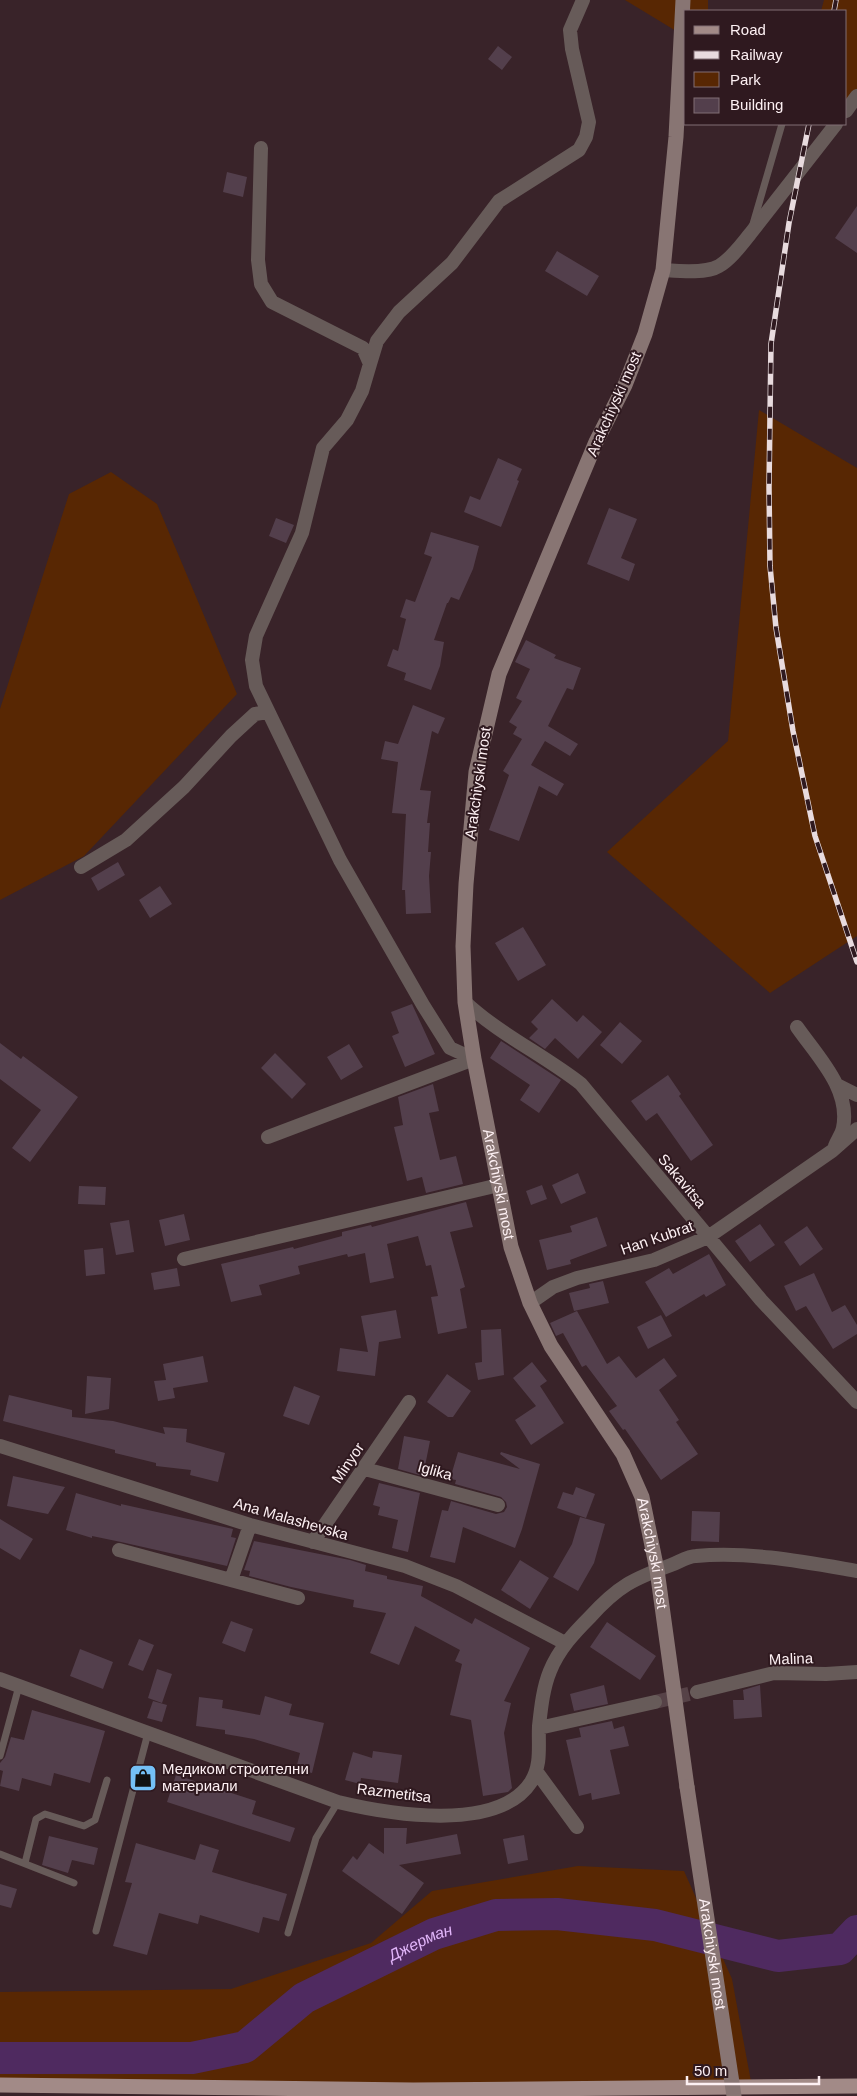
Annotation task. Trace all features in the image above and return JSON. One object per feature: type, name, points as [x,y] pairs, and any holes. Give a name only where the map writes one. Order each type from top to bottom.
[{"type":"main road","name":"Arakchiyski most","points":[[683,0],[676,137],[663,270],[645,334],[625,385],[596,442],[499,674],[476,772],[470,828],[463,946],[465,1002],[474,1059],[511,1247],[530,1303],[551,1346],[623,1454],[642,1497],[657,1570],[687,1787],[734,2096]]},
{"type":"main road","points":[[0,2085],[413,2090],[857,2086]]},
{"type":"street","points":[[474,1059],[450,1048],[423,1005],[340,860],[280,732],[256,686],[252,660],[256,636],[302,533],[323,448],[351,413],[362,391],[377,341],[399,312],[452,263],[499,201],[579,150],[586,137],[589,122],[572,49],[570,30],[583,0]]},
{"type":"street","points":[[847,110],[857,96]]},
{"type":"street","points":[[663,270],[681,271],[718,266],[735,252],[835,125]]},
{"type":"street","points":[[261,148],[258,260],[261,284],[272,302],[363,348],[370,364]]},
{"type":"street","points":[[81,868],[126,840],[184,787],[230,736],[254,714],[268,712]]},
{"type":"street","name":"Sakavitsa","points":[[465,1002],[477,1014],[557,1066],[581,1084],[761,1300],[857,1402]]},
{"type":"street","points":[[797,1027],[837,1084],[844,1106],[843,1129],[832,1151]]},
{"type":"street","points":[[268,1137],[474,1059]]},
{"type":"street","points":[[837,1084],[857,1095]]},
{"type":"street","name":"Han Kubrat","points":[[530,1303],[553,1287],[577,1278],[654,1260],[708,1238],[832,1151],[857,1129]]},
{"type":"street","points":[[184,1260],[498,1185]]},
{"type":"street","name":"Minyor","points":[[313,1542],[365,1469],[409,1402]]},
{"type":"street","name":"Ana Malashevska","points":[[0,1446],[250,1524],[405,1566],[456,1586],[565,1643]]},
{"type":"street","name":"Iglika","points":[[365,1469],[498,1505]]},
{"type":"street","points":[[231,1580],[250,1524]]},
{"type":"street","points":[[120,1550],[298,1598]]},
{"type":"street","points":[[578,1827],[536,1771],[544,1692],[550,1672],[565,1643],[613,1593],[636,1578],[694,1556],[790,1560],[857,1571]]},
{"type":"street","name":"Malina","points":[[697,1692],[774,1673],[826,1674],[857,1672]]},
{"type":"street","name":"Razmetitsa","points":[[0,1679],[338,1802],[369,1809],[404,1813],[458,1815],[489,1810],[511,1800],[531,1782],[536,1771]]},
{"type":"street","points":[[539,1728],[655,1702]]},
{"type":"lane","points":[[750,234],[782,125]]},
{"type":"lane","points":[[0,1756],[19,1686]]},
{"type":"lane","points":[[96,1931],[148,1732]]},
{"type":"lane","points":[[25,1863],[36,1819],[45,1814],[84,1826],[90,1824],[95,1820],[107,1780]]},
{"type":"lane","points":[[288,1933],[316,1838],[338,1802]]},
{"type":"lane","points":[[0,1854],[74,1883]]},
{"type":"green space","points":[[625,0],[708,0],[708,10],[684,10],[684,36]]},
{"type":"green space","points":[[824,0],[857,0],[857,94],[847,108],[847,10],[821,10]]},
{"type":"green space","points":[[759,410],[857,468],[857,936],[770,993],[607,852],[728,741]]},
{"type":"green space","points":[[111,472],[157,504],[237,694],[84,856],[0,900],[0,709],[69,494]]},
{"type":"green space","points":[[578,1866],[684,1871],[732,1979],[752,2087],[0,2085],[0,1992],[231,1989],[371,1943],[432,1891]]},
{"type":"building","points":[[498,46],[512,57],[502,70],[488,59]]},
{"type":"building","points":[[227,172],[247,177],[243,197],[223,192]]},
{"type":"building","points":[[857,206],[857,253],[835,238]]},
{"type":"building","points":[[557,251],[599,276],[587,296],[545,271]]},
{"type":"building","points":[[498,458],[522,469],[501,527],[464,512],[470,496],[480,500]]},
{"type":"building","points":[[609,508],[637,519],[621,558],[635,564],[629,581],[587,564]]},
{"type":"building","points":[[276,518],[294,525],[286,543],[269,536]]},
{"type":"building","points":[[431,532],[479,546],[473,569],[459,600],[451,597],[447,603],[434,640],[444,642],[440,666],[431,690],[404,680],[406,673],[387,666],[393,649],[398,651],[406,619],[400,617],[406,599],[415,602],[432,557],[424,554]]},
{"type":"building","points":[[526,640],[556,655],[554,658],[581,668],[573,690],[567,688],[548,726],[578,744],[570,756],[545,741],[531,765],[564,784],[557,796],[539,786],[519,841],[489,830],[509,775],[503,771],[522,739],[513,734],[517,727],[509,722],[522,701],[516,698],[530,669],[515,662]]},
{"type":"building","points":[[413,705],[445,718],[438,734],[432,731],[420,790],[431,791],[427,823],[430,823],[428,852],[431,852],[429,876],[431,913],[406,914],[405,890],[402,890],[406,814],[392,813],[398,762],[381,759],[385,741],[398,744]]},
{"type":"building","points":[[118,862],[125,875],[98,891],[91,878]]},
{"type":"building","points":[[160,886],[172,904],[150,918],[139,900]]},
{"type":"building","points":[[523,927],[546,965],[518,981],[495,943]]},
{"type":"building","points":[[552,999],[577,1022],[583,1015],[602,1032],[578,1059],[555,1038],[545,1049],[529,1038],[538,1029],[531,1022]]},
{"type":"building","points":[[412,1004],[435,1054],[405,1067],[392,1036],[399,1033],[391,1012]]},
{"type":"building","points":[[620,1022],[642,1041],[622,1064],[600,1045]]},
{"type":"building","points":[[501,1041],[561,1080],[539,1113],[520,1100],[530,1085],[490,1058]]},
{"type":"building","points":[[0,1043],[21,1059],[23,1056],[78,1097],[30,1162],[12,1148],[41,1110],[0,1079]]},
{"type":"building","points":[[349,1044],[363,1067],[341,1080],[327,1057]]},
{"type":"building","points":[[275,1053],[306,1084],[292,1099],[261,1068]]},
{"type":"building","points":[[668,1075],[681,1094],[679,1096],[713,1145],[691,1161],[657,1113],[646,1121],[631,1101]]},
{"type":"building","points":[[433,1084],[439,1111],[429,1113],[440,1160],[456,1156],[463,1184],[426,1193],[422,1177],[407,1181],[394,1127],[403,1125],[398,1097]]},
{"type":"building","points":[[578,1173],[586,1193],[561,1204],[552,1185]]},
{"type":"building","points":[[542,1185],[547,1199],[531,1205],[526,1191]]},
{"type":"building","points":[[79,1186],[106,1187],[105,1205],[78,1204]]},
{"type":"building","points":[[466,1202],[473,1227],[450,1232],[465,1287],[460,1289],[467,1328],[438,1334],[431,1297],[438,1296],[431,1265],[426,1266],[418,1236],[387,1244],[394,1278],[370,1283],[365,1253],[348,1257],[347,1254],[298,1266],[300,1274],[259,1285],[262,1295],[231,1302],[221,1264],[293,1247],[294,1249],[342,1236],[342,1232],[371,1225],[372,1227]]},
{"type":"building","points":[[184,1214],[190,1240],[165,1246],[159,1220]]},
{"type":"building","points":[[597,1217],[607,1246],[570,1260],[571,1264],[547,1270],[539,1240],[572,1232],[570,1226]]},
{"type":"building","points":[[129,1220],[134,1252],[116,1255],[110,1223]]},
{"type":"building","points":[[760,1224],[775,1245],[750,1262],[735,1241]]},
{"type":"building","points":[[807,1226],[823,1249],[800,1266],[784,1242]]},
{"type":"building","points":[[103,1248],[105,1274],[86,1276],[84,1250]]},
{"type":"building","points":[[709,1254],[726,1285],[706,1297],[704,1294],[666,1317],[645,1282],[669,1268],[673,1274]]},
{"type":"building","points":[[177,1268],[180,1286],[154,1290],[151,1273]]},
{"type":"building","points":[[814,1273],[832,1312],[845,1305],[857,1325],[857,1334],[833,1349],[806,1306],[796,1311],[784,1286]]},
{"type":"building","points":[[603,1281],[609,1303],[574,1311],[569,1293],[590,1288],[589,1284]]},
{"type":"building","points":[[396,1310],[401,1338],[379,1342],[375,1376],[337,1371],[340,1348],[368,1352],[361,1316]]},
{"type":"building","points":[[577,1311],[607,1364],[619,1356],[636,1378],[664,1358],[677,1376],[659,1390],[679,1420],[676,1422],[698,1454],[661,1480],[625,1429],[623,1430],[609,1411],[617,1406],[586,1365],[582,1367],[563,1333],[556,1336],[550,1323]]},
{"type":"building","points":[[661,1315],[672,1336],[648,1349],[637,1327]]},
{"type":"building","points":[[501,1329],[504,1375],[478,1380],[475,1363],[482,1362],[481,1330]]},
{"type":"building","points":[[203,1356],[208,1382],[173,1388],[175,1398],[158,1401],[154,1381],[166,1380],[163,1364]]},
{"type":"building","points":[[532,1362],[547,1381],[540,1386],[564,1423],[531,1445],[515,1420],[536,1406],[513,1378]]},
{"type":"building","points":[[447,1374],[471,1391],[453,1417],[448,1417],[427,1402]]},
{"type":"building","points":[[87,1376],[111,1378],[109,1409],[85,1414]]},
{"type":"building","points":[[294,1386],[320,1396],[309,1425],[283,1416]]},
{"type":"building","points":[[9,1395],[72,1410],[72,1417],[113,1421],[165,1434],[163,1427],[187,1429],[186,1442],[225,1453],[218,1482],[190,1475],[191,1470],[156,1466],[156,1463],[115,1453],[115,1450],[3,1421]]},
{"type":"building","points":[[404,1436],[430,1441],[423,1476],[398,1469]]},
{"type":"building","points":[[458,1452],[520,1469],[500,1454],[501,1452],[540,1464],[515,1548],[463,1527],[455,1563],[430,1557],[442,1510],[448,1511],[451,1501],[496,1514],[504,1512],[507,1507],[506,1502],[501,1497],[455,1484],[456,1480],[450,1479]]},
{"type":"building","points":[[13,1476],[65,1487],[48,1514],[7,1506]]},
{"type":"building","points":[[379,1483],[420,1493],[408,1552],[392,1548],[398,1520],[378,1515],[380,1507],[373,1505]]},
{"type":"building","points":[[576,1487],[595,1494],[586,1518],[557,1508],[563,1492],[573,1495]]},
{"type":"building","points":[[76,1493],[121,1506],[121,1504],[233,1529],[231,1537],[236,1538],[227,1566],[92,1536],[92,1538],[66,1530]]},
{"type":"building","points":[[692,1511],[720,1512],[719,1542],[691,1541]]},
{"type":"building","points":[[580,1517],[605,1524],[594,1563],[578,1591],[553,1577],[572,1544]]},
{"type":"building","points":[[0,1519],[33,1539],[20,1560],[0,1548]]},
{"type":"building","points":[[254,1541],[350,1560],[366,1565],[365,1571],[387,1576],[387,1579],[423,1586],[421,1596],[472,1624],[475,1618],[530,1648],[504,1701],[511,1703],[504,1733],[512,1788],[508,1792],[483,1796],[471,1720],[450,1715],[462,1664],[455,1661],[460,1650],[415,1626],[399,1665],[370,1653],[386,1613],[353,1607],[354,1600],[249,1576],[250,1571],[244,1570]]},
{"type":"building","points":[[520,1560],[549,1578],[530,1609],[501,1590]]},
{"type":"building","points":[[231,1621],[253,1629],[245,1652],[222,1643]]},
{"type":"building","points":[[607,1622],[656,1656],[640,1680],[590,1647]]},
{"type":"building","points":[[139,1639],[154,1645],[143,1671],[128,1665]]},
{"type":"building","points":[[80,1649],[113,1662],[103,1689],[70,1676]]},
{"type":"building","points":[[157,1669],[172,1674],[162,1703],[148,1698]]},
{"type":"building","points":[[604,1685],[608,1704],[574,1711],[570,1694]]},
{"type":"building","points":[[760,1685],[762,1717],[734,1719],[733,1700],[744,1700],[743,1690]]},
{"type":"building","points":[[265,1696],[292,1704],[289,1715],[324,1723],[312,1773],[296,1769],[300,1753],[254,1739],[225,1734],[225,1730],[196,1726],[199,1697],[223,1700],[222,1708],[260,1715]]},
{"type":"building","points":[[153,1701],[167,1705],[162,1722],[147,1718]]},
{"type":"building","points":[[32,1710],[105,1731],[90,1783],[54,1773],[51,1786],[22,1778],[19,1791],[0,1786],[3,1771],[0,1770],[0,1763],[5,1757],[11,1737],[24,1740]]},
{"type":"building","points":[[612,1721],[614,1729],[624,1726],[629,1746],[610,1750],[620,1794],[592,1800],[591,1793],[579,1796],[566,1740],[581,1737],[579,1728]]},
{"type":"building","points":[[373,1751],[402,1755],[398,1783],[361,1778],[360,1784],[345,1780],[353,1752],[372,1758]]},
{"type":"building","points":[[176,1775],[256,1801],[252,1814],[295,1828],[290,1842],[167,1802]]},
{"type":"building","points":[[384,1828],[407,1828],[406,1844],[457,1834],[461,1854],[399,1865],[424,1883],[402,1914],[342,1871],[353,1856],[357,1860],[369,1843],[384,1854]]},
{"type":"building","points":[[524,1835],[528,1860],[508,1864],[503,1839]]},
{"type":"building","points":[[49,1836],[98,1848],[94,1865],[72,1860],[68,1873],[42,1865]]},
{"type":"building","points":[[136,1843],[195,1860],[200,1844],[219,1850],[212,1872],[287,1894],[279,1921],[263,1917],[259,1933],[200,1915],[198,1924],[159,1913],[147,1955],[113,1946],[132,1883],[125,1882]]},
{"type":"building","points":[[0,1884],[17,1889],[11,1908],[0,1905]]},
{"type":"waterway","name":"Джерман","points":[[0,2058],[192,2058],[245,2047],[304,1998],[434,1934],[496,1915],[557,1914],[655,1925],[778,1956],[840,1949],[857,1931]]},
{"type":"tunnel","points":[[655,1702],[697,1692]]},
{"type":"railway","points":[[834,10],[836,0]]},
{"type":"railway","points":[[809,125],[789,223],[771,344],[770,566],[776,628],[793,731],[815,836],[857,962]]},
{"type":"place","name":"Медиком строителни материали","points":[[143,1778]]}]
